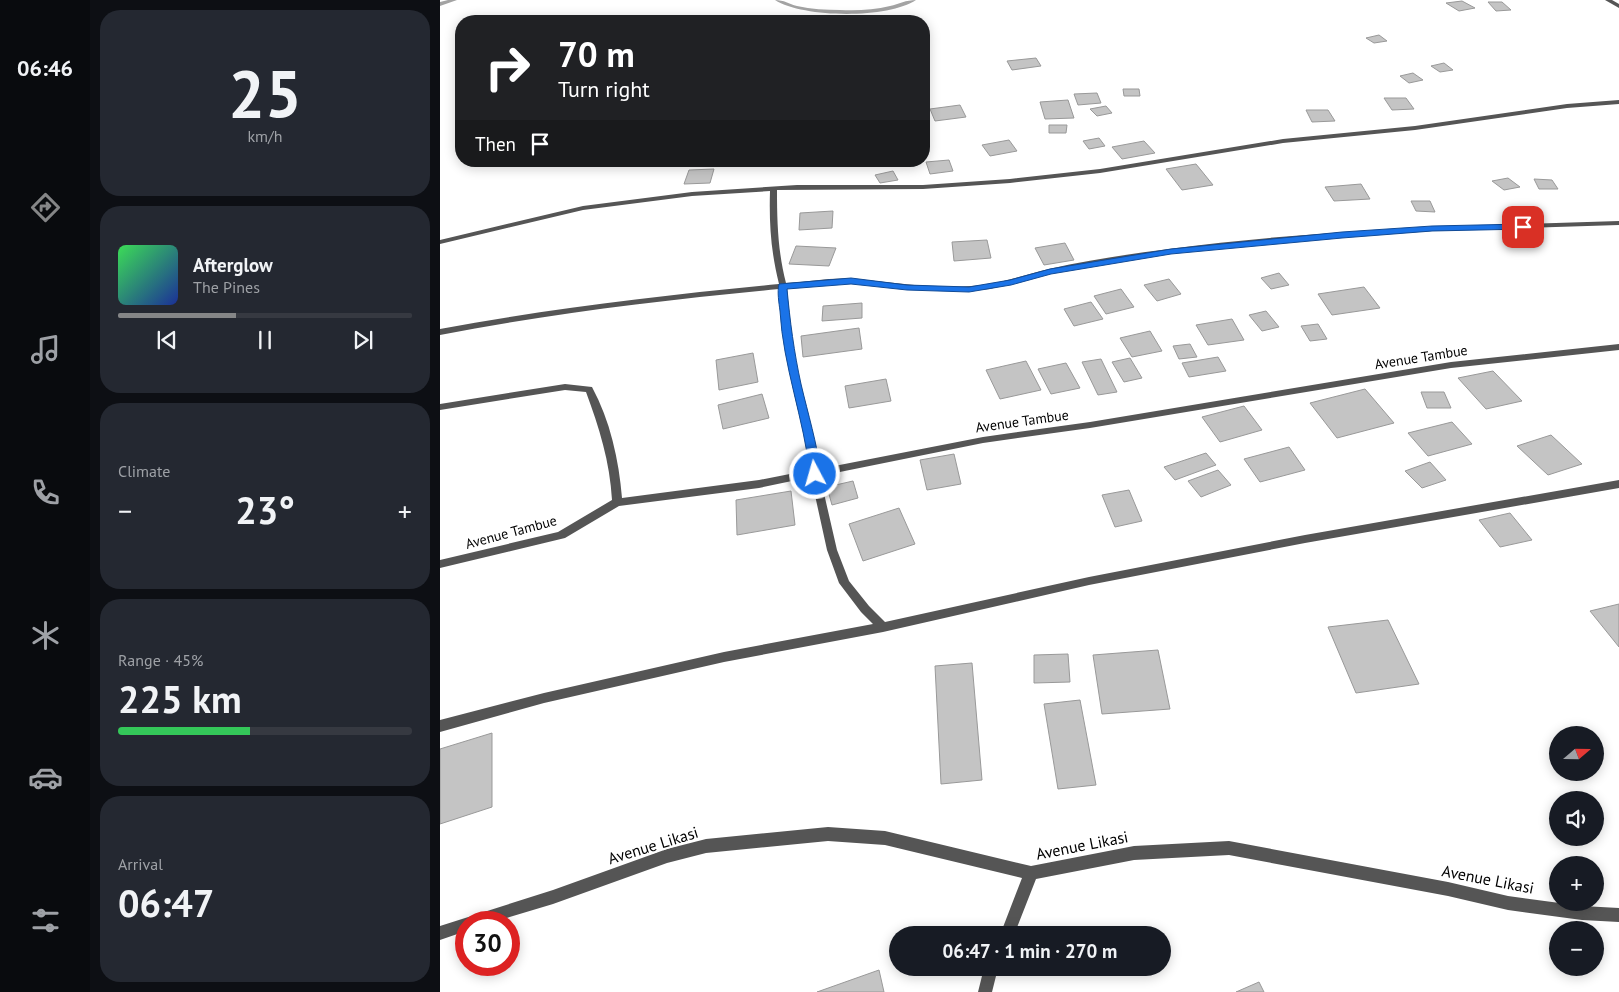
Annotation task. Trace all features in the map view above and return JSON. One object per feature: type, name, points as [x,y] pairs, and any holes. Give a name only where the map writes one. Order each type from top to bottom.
[{"type":"street","points":[[1608,0],[1619,6]]},
{"type":"street","points":[[440,242],[583,208],[692,194],[774,188],[843,186],[923,187],[1010,180],[1109,170],[1283,141],[1415,128],[1567,106],[1619,102]]},
{"type":"street","points":[[774,188],[773,222],[776,258],[783,286],[786,328],[832,550],[844,583],[865,609],[883,627]]},
{"type":"street","points":[[440,332],[502,320],[658,298],[783,286],[851,281],[907,288],[969,289],[990,287],[1050,271],[1106,261],[1289,239],[1432,229],[1619,223]]},
{"type":"street","name":"Avenue Tambue","points":[[440,564],[561,535],[617,502],[759,484],[983,440],[1074,427],[1451,365],[1619,347]]},
{"type":"street","points":[[440,407],[565,388],[589,389],[605,428],[616,484],[617,502]]},
{"type":"street","points":[[440,726],[544,698],[724,657],[883,627],[1089,581],[1304,539],[1619,484]]},
{"type":"street","name":"Avenue Likasi","points":[[508,911],[553,897],[667,856],[706,846],[828,834],[885,838],[1031,873],[1134,852],[1229,848],[1448,889],[1508,903],[1582,913],[1619,914]]},
{"type":"street","points":[[1010,926],[1031,873]]},
{"type":"street","points":[[440,933],[455,928]]},
{"type":"street","points":[[985,992],[989,976]]},
{"type":"building","points":[[1462,1],[1475,8],[1459,11],[1446,3]]},
{"type":"building","points":[[1488,2],[1502,2],[1511,10],[1496,11]]},
{"type":"building","points":[[1379,35],[1387,41],[1374,43],[1366,38]]},
{"type":"building","points":[[1036,58],[1041,66],[1012,70],[1007,61]]},
{"type":"building","points":[[1444,63],[1453,70],[1440,72],[1431,66]]},
{"type":"building","points":[[1413,73],[1423,80],[1409,83],[1400,76]]},
{"type":"building","points":[[1123,89],[1139,89],[1140,96],[1124,96]]},
{"type":"building","points":[[1097,93],[1101,103],[1078,105],[1074,94]]},
{"type":"building","points":[[1384,98],[1406,98],[1414,109],[1392,110]]},
{"type":"building","points":[[1068,100],[1074,118],[1045,119],[1040,102]]},
{"type":"building","points":[[960,105],[966,117],[935,121],[930,109]]},
{"type":"building","points":[[1106,106],[1112,113],[1097,116],[1090,109]]},
{"type":"building","points":[[1306,110],[1328,110],[1335,121],[1312,122]]},
{"type":"building","points":[[1049,125],[1067,125],[1066,133],[1049,133]]},
{"type":"building","points":[[1099,138],[1105,146],[1089,149],[1083,141]]},
{"type":"building","points":[[1009,140],[1017,151],[990,156],[982,145]]},
{"type":"building","points":[[1144,141],[1155,153],[1122,159],[1112,147]]},
{"type":"building","points":[[949,160],[953,171],[930,174],[928,167],[930,167],[930,162]]},
{"type":"building","points":[[1196,164],[1213,185],[1182,190],[1166,169]]},
{"type":"building","points":[[714,169],[710,183],[684,184],[689,170]]},
{"type":"building","points":[[893,171],[898,180],[880,183],[875,175]]},
{"type":"building","points":[[1508,178],[1520,187],[1504,190],[1492,181]]},
{"type":"building","points":[[1534,179],[1552,180],[1558,189],[1539,189]]},
{"type":"building","points":[[1361,184],[1370,199],[1334,201],[1325,187]]},
{"type":"building","points":[[1411,201],[1430,201],[1435,212],[1416,211]]},
{"type":"building","points":[[833,211],[832,228],[799,230],[800,213]]},
{"type":"building","points":[[987,240],[991,258],[954,261],[952,242]]},
{"type":"building","points":[[1065,243],[1074,260],[1044,265],[1035,248]]},
{"type":"building","points":[[796,246],[836,248],[829,266],[789,264]]},
{"type":"building","points":[[1279,273],[1289,285],[1271,289],[1261,278]]},
{"type":"building","points":[[1169,279],[1181,294],[1157,301],[1144,285]]},
{"type":"building","points":[[1364,287],[1380,308],[1332,315],[1318,294]]},
{"type":"building","points":[[1121,289],[1134,307],[1106,314],[1094,296]]},
{"type":"building","points":[[1091,302],[1103,319],[1074,326],[1064,309]]},
{"type":"building","points":[[862,303],[862,318],[822,321],[823,306]]},
{"type":"building","points":[[1266,311],[1279,327],[1262,331],[1249,315]]},
{"type":"building","points":[[1232,319],[1244,340],[1208,345],[1196,325]]},
{"type":"building","points":[[1318,324],[1327,339],[1310,341],[1301,326]]},
{"type":"building","points":[[859,328],[862,349],[803,357],[801,336]]},
{"type":"building","points":[[1150,331],[1162,351],[1132,357],[1120,338]]},
{"type":"building","points":[[1190,344],[1197,357],[1179,359],[1173,346]]},
{"type":"building","points":[[753,353],[758,382],[719,390],[716,360]]},
{"type":"building","points":[[1218,357],[1226,371],[1189,377],[1182,363]]},
{"type":"building","points":[[1130,358],[1142,378],[1124,382],[1112,362]]},
{"type":"building","points":[[1101,359],[1117,392],[1098,395],[1082,362]]},
{"type":"building","points":[[1026,361],[1041,390],[1000,399],[986,370]]},
{"type":"building","points":[[1066,363],[1080,388],[1051,394],[1038,369]]},
{"type":"building","points":[[1493,371],[1522,401],[1486,409],[1458,378]]},
{"type":"building","points":[[886,379],[891,401],[849,408],[845,386]]},
{"type":"building","points":[[1365,389],[1394,423],[1337,438],[1310,403]]},
{"type":"building","points":[[1421,392],[1444,392],[1451,408],[1427,408]]},
{"type":"building","points":[[762,394],[769,418],[723,429],[718,405]]},
{"type":"building","points":[[1244,406],[1262,430],[1220,442],[1202,417]]},
{"type":"building","points":[[1452,422],[1472,444],[1428,456],[1408,433]]},
{"type":"building","points":[[1551,435],[1582,464],[1548,475],[1517,446]]},
{"type":"building","points":[[1289,447],[1305,470],[1260,482],[1244,459]]},
{"type":"building","points":[[1206,453],[1216,465],[1175,480],[1164,467]]},
{"type":"building","points":[[954,454],[961,484],[927,490],[920,460]]},
{"type":"building","points":[[1430,462],[1446,480],[1422,488],[1405,471]]},
{"type":"building","points":[[1218,470],[1231,485],[1201,497],[1188,481]]},
{"type":"building","points":[[853,481],[858,498],[832,505],[827,487]]},
{"type":"building","points":[[1129,490],[1142,521],[1115,527],[1102,495]]},
{"type":"building","points":[[791,491],[795,525],[737,535],[736,500]]},
{"type":"building","points":[[899,508],[915,544],[863,561],[849,524]]},
{"type":"building","points":[[1510,513],[1532,540],[1500,547],[1479,520]]},
{"type":"building","points":[[1619,604],[1619,647],[1590,611]]},
{"type":"building","points":[[1388,620],[1419,684],[1356,693],[1328,627]]},
{"type":"building","points":[[1158,650],[1170,709],[1102,714],[1093,655]]},
{"type":"building","points":[[1068,654],[1070,682],[1034,683],[1034,655]]},
{"type":"building","points":[[972,663],[982,780],[941,784],[935,666]]},
{"type":"building","points":[[1080,700],[1096,785],[1058,789],[1044,704]]},
{"type":"building","points":[[492,733],[492,807],[440,824],[440,749]]},
{"type":"building","points":[[879,970],[884,992],[817,992]]},
{"type":"building","points":[[1259,982],[1264,992],[1236,992]]},
{"type":"waterway","points":[[440,4],[454,0]]},
{"type":"waterway","points":[[778,0],[796,7],[840,12],[872,11],[901,5],[913,0]]},
{"type":"route","points":[[815,474],[812,447],[796,383],[786,328],[783,286],[851,281],[907,288],[969,289],[990,287],[1050,271],[1171,252],[1342,235],[1432,229],[1523,227]]}]
